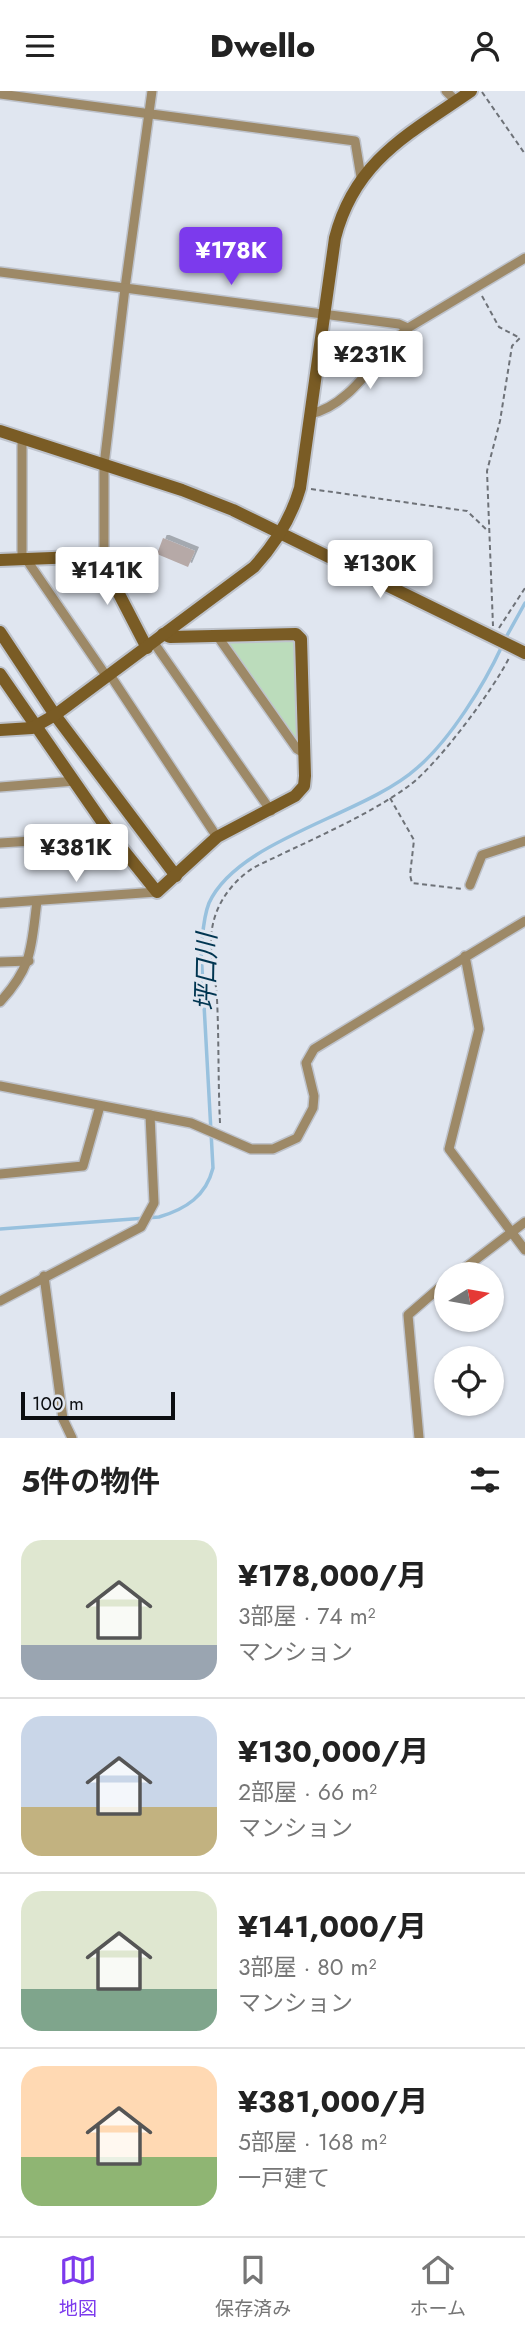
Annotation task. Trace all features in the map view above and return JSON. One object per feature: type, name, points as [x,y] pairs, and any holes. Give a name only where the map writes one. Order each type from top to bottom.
[{"type":"street","points":[[152,91],[104,465],[104,565],[271,811]]},
{"type":"street","points":[[446,91],[456,101]]},
{"type":"street","points":[[0,730],[37,725],[55,715],[254,566],[281,534],[300,488],[340,221],[361,177],[391,146],[471,91]]},
{"type":"street","points":[[0,94],[355,141],[361,177]]},
{"type":"street","points":[[310,414],[349,393],[388,344],[408,328],[525,258]]},
{"type":"street","points":[[0,272],[325,314],[408,328]]},
{"type":"street","points":[[0,431],[182,490],[281,534],[517,649]]},
{"type":"street","points":[[22,438],[24,559],[109,676],[217,837]]},
{"type":"street","points":[[0,560],[104,556]]},
{"type":"street","points":[[0,632],[55,715],[176,876]]},
{"type":"street","points":[[0,903],[157,892],[217,837],[271,811],[295,796],[304,786],[301,639],[296,634],[170,637],[154,641]]},
{"type":"street","points":[[218,637],[297,749],[305,754]]},
{"type":"street","points":[[0,674],[112,836],[157,892]]},
{"type":"street","points":[[0,787],[75,781]]},
{"type":"street","points":[[0,843],[112,836]]},
{"type":"street","points":[[470,885],[482,855],[525,841]]},
{"type":"street","points":[[0,1002],[23,975],[29,961],[37,901]]},
{"type":"street","points":[[0,1087],[191,1122],[251,1149],[273,1149],[297,1138],[313,1108],[314,1096],[306,1063],[314,1049],[525,922]]},
{"type":"street","points":[[465,956],[479,1028],[449,1149],[525,1250]]},
{"type":"street","points":[[0,962],[29,961]]},
{"type":"street","points":[[0,1174],[83,1166],[100,1106]]},
{"type":"street","points":[[0,1301],[141,1227],[154,1203],[150,1115]]},
{"type":"street","points":[[473,1262],[525,1222]]},
{"type":"street","points":[[44,1276],[63,1419],[72,1438]]},
{"type":"street","points":[[419,1438],[408,1315],[434,1292]]},
{"type":"path","points":[[482,91],[525,154]]},
{"type":"path","points":[[478,287],[499,327],[520,338],[512,346],[500,421],[487,471],[494,637]]},
{"type":"path","points":[[300,488],[467,510],[488,531]]},
{"type":"path","points":[[494,637],[508,609],[525,588]]},
{"type":"path","points":[[218,1135],[218,1002],[211,930],[220,903],[234,883],[253,868],[390,798],[422,775],[444,750],[517,649]]},
{"type":"path","points":[[390,798],[414,840],[410,875],[412,883],[460,890],[470,885]]},
{"type":"green space","points":[[295,640],[299,743],[228,643]]},
{"type":"building","points":[[163,538],[195,551],[188,567],[157,554]]},
{"type":"waterway","name":"坪口川","points":[[505,639],[525,603]]},
{"type":"waterway","name":"坪口川","points":[[0,1229],[159,1217],[178,1210],[200,1194],[213,1168],[201,950],[209,903],[224,881],[246,862],[304,829],[367,800],[417,768],[442,743],[465,711],[502,646]]}]
